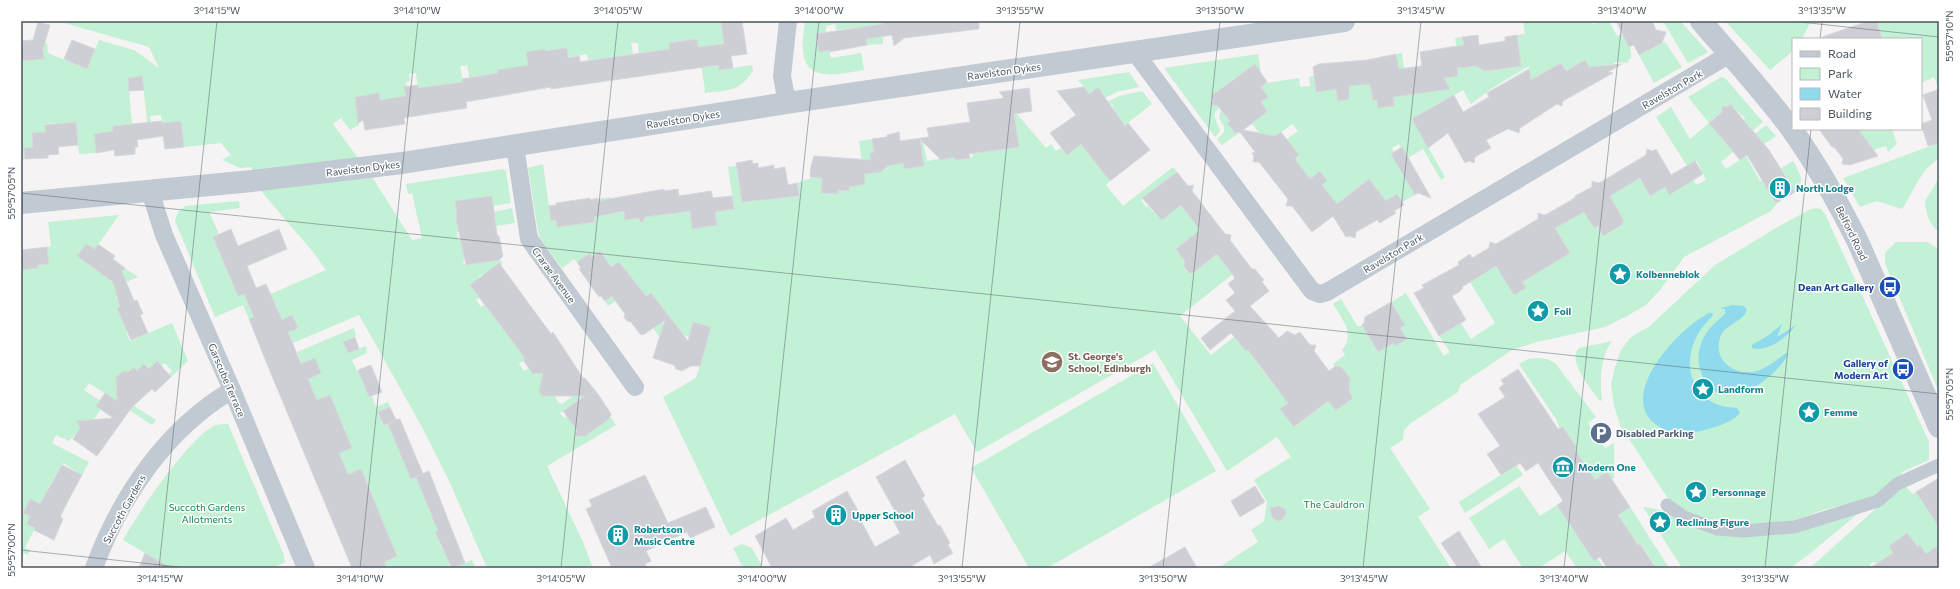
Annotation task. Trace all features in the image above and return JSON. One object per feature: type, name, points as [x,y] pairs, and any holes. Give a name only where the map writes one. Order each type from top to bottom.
[{"type":"street","points":[[787,103],[782,76],[788,21]]},
{"type":"street","name":"Ravelston Dykes","points":[[21,203],[252,181],[373,167],[787,103],[1344,21]]},
{"type":"street","name":"Belford Road","points":[[1701,21],[1724,58],[1789,126],[1844,213],[1939,427]]},
{"type":"street","name":"Ravelston Park","points":[[1134,51],[1312,291],[1320,294],[1327,292],[1724,58]]},
{"type":"street","name":"Crarae Avenue","points":[[515,146],[529,239],[635,387]]},
{"type":"street","name":"Garscube Terrace","points":[[150,191],[164,235],[232,390],[306,568]]},
{"type":"street","name":"Succoth Gardens","points":[[94,568],[113,526],[131,493],[156,456],[171,439],[196,416],[232,390]]},
{"type":"street","points":[[1667,505],[1684,517],[1717,529],[1742,531],[1794,527],[1878,501],[1897,484],[1939,465]]},
{"type":"green space","points":[[57,21],[721,21],[724,44],[715,45],[719,70],[752,65],[753,71],[748,78],[737,87],[726,91],[704,93],[705,90],[697,39],[669,43],[670,49],[639,54],[638,43],[631,43],[633,54],[588,61],[587,54],[569,58],[567,48],[545,51],[545,49],[526,52],[529,72],[497,70],[498,73],[480,76],[470,82],[467,65],[460,66],[463,82],[418,88],[416,73],[409,74],[410,81],[406,82],[407,87],[404,87],[406,96],[397,97],[397,101],[381,103],[379,93],[355,97],[359,125],[350,130],[341,118],[333,124],[374,180],[412,240],[422,238],[412,193],[408,194],[406,184],[503,169],[506,171],[511,203],[492,206],[493,198],[490,196],[455,202],[456,219],[459,224],[494,220],[496,218],[493,212],[512,208],[515,223],[457,232],[458,240],[461,240],[464,257],[463,263],[466,265],[501,260],[502,266],[479,276],[483,295],[476,300],[481,307],[488,302],[495,312],[521,293],[524,297],[539,342],[522,354],[525,359],[519,364],[524,371],[531,367],[533,374],[536,375],[565,355],[547,383],[539,389],[542,396],[552,390],[558,402],[562,404],[588,385],[592,390],[560,413],[564,418],[567,416],[582,437],[611,417],[616,425],[547,466],[583,542],[593,568],[487,568],[450,483],[422,427],[359,315],[281,348],[277,337],[297,328],[292,316],[282,320],[276,307],[249,319],[243,305],[215,317],[175,221],[178,212],[185,206],[239,201],[240,208],[209,212],[219,234],[213,237],[238,296],[244,294],[261,298],[326,270],[313,252],[261,191],[251,167],[240,168],[222,160],[231,155],[221,143],[184,147],[181,121],[162,123],[161,115],[150,116],[153,137],[149,138],[142,76],[128,78],[132,124],[113,126],[114,136],[101,137],[101,133],[94,134],[96,153],[79,154],[76,122],[45,124],[46,132],[32,133],[33,147],[24,148],[25,159],[21,160],[21,62],[25,61],[25,59],[44,59],[44,43],[47,43],[48,53],[87,69],[99,40],[134,50],[159,68],[149,47]]},
{"type":"green space","points":[[883,21],[883,44],[867,45],[865,33],[853,28],[836,30],[835,24],[826,26],[826,32],[816,34],[819,51],[829,50],[831,58],[861,53],[864,70],[826,74],[817,72],[810,68],[805,61],[803,36],[805,22]]},
{"type":"green space","points":[[1523,21],[1592,21],[1593,25],[1600,21],[1609,21],[1617,36],[1625,32],[1631,51],[1631,57],[1627,63],[1616,62],[1613,64],[1599,66],[1601,80],[1598,82],[1585,60],[1566,71],[1561,63],[1550,69],[1554,78],[1532,88],[1529,66],[1494,87],[1471,104],[1463,90],[1412,119],[1445,177],[1441,180],[1423,149],[1408,158],[1399,144],[1392,148],[1394,152],[1391,154],[1415,195],[1402,202],[1397,194],[1386,201],[1369,179],[1308,226],[1332,199],[1322,185],[1327,180],[1320,171],[1307,181],[1298,163],[1274,182],[1271,177],[1299,156],[1287,139],[1298,131],[1292,124],[1255,152],[1249,144],[1261,136],[1252,123],[1267,112],[1261,102],[1268,97],[1250,95],[1266,83],[1299,78],[1300,87],[1310,86],[1309,77],[1314,76],[1316,91],[1336,89],[1338,100],[1348,99],[1344,63],[1350,62],[1353,86],[1361,85],[1363,80],[1360,60],[1367,60],[1373,100],[1377,100],[1389,78],[1400,76],[1396,54],[1402,53],[1404,68],[1409,68],[1413,94],[1441,79],[1458,76],[1457,63],[1459,62],[1455,38],[1462,37],[1467,67],[1481,65],[1482,69],[1489,70],[1492,69],[1504,55],[1519,52],[1517,35],[1525,34]]},
{"type":"green space","points":[[1663,21],[1680,21],[1708,52],[1688,63]]},
{"type":"green space","points":[[1725,21],[1811,21],[1802,38],[1792,38],[1792,52],[1770,70]]},
{"type":"green space","points":[[1877,21],[1939,21],[1939,88],[1934,77],[1922,83],[1922,38],[1882,38]]},
{"type":"green space","points":[[1665,42],[1682,67],[1654,83],[1639,55]]},
{"type":"green space","points":[[1258,54],[1261,73],[1236,77],[1211,96],[1213,99],[1212,102],[1219,107],[1214,115],[1220,131],[1215,137],[1164,68]]},
{"type":"green space","points":[[1129,72],[1139,87],[1117,92],[1105,98],[1097,88],[1089,94],[1078,80]]},
{"type":"green space","name":"The Cauldron","points":[[1721,77],[1725,78],[1763,122],[1746,136],[1751,128],[1744,120],[1745,118],[1730,105],[1722,109],[1722,112],[1709,122],[1733,152],[1721,162],[1726,169],[1746,156],[1760,181],[1793,161],[1799,172],[1801,181],[1800,186],[1777,203],[1771,211],[1684,257],[1660,290],[1646,305],[1605,327],[1537,342],[1512,350],[1460,385],[1458,392],[1411,423],[1404,430],[1403,440],[1390,448],[1430,509],[1418,517],[1451,568],[1218,568],[1258,542],[1251,530],[1264,521],[1267,502],[1254,480],[1291,457],[1277,437],[1227,471],[1155,350],[977,452],[955,414],[730,536],[663,397],[696,378],[711,327],[694,322],[689,337],[669,331],[660,338],[653,328],[662,322],[665,326],[671,322],[651,293],[646,296],[639,287],[608,306],[605,301],[617,293],[626,272],[619,262],[611,267],[600,252],[592,257],[589,253],[577,262],[574,259],[562,268],[540,239],[528,168],[543,164],[551,220],[556,220],[557,227],[595,222],[594,214],[599,213],[597,199],[611,197],[613,213],[624,212],[625,220],[638,218],[640,220],[645,217],[669,214],[688,196],[692,229],[717,225],[715,212],[734,209],[728,167],[736,166],[740,191],[782,194],[782,198],[798,196],[797,183],[812,178],[822,178],[821,193],[838,194],[838,190],[849,191],[850,175],[859,185],[865,184],[859,141],[872,139],[874,152],[870,153],[870,171],[873,173],[881,172],[886,166],[892,165],[902,158],[904,169],[924,166],[920,138],[922,137],[927,161],[938,159],[953,150],[955,160],[973,157],[973,154],[991,151],[989,142],[1005,149],[1019,147],[1014,114],[1017,114],[1046,148],[1051,144],[1056,151],[1061,148],[1067,155],[1094,134],[1114,110],[1112,104],[1110,105],[1107,102],[1119,96],[1142,91],[1152,104],[1089,153],[1110,181],[1106,185],[1123,206],[1173,167],[1177,172],[1141,200],[1146,207],[1148,206],[1153,212],[1155,211],[1162,220],[1195,194],[1202,203],[1188,213],[1197,225],[1210,214],[1214,219],[1176,249],[1182,257],[1195,247],[1185,263],[1184,268],[1188,273],[1193,273],[1232,243],[1233,274],[1180,316],[1211,355],[1234,337],[1246,351],[1269,332],[1270,353],[1257,363],[1280,393],[1290,385],[1298,395],[1281,409],[1295,427],[1328,401],[1336,410],[1353,398],[1345,387],[1349,377],[1341,367],[1333,364],[1345,355],[1342,350],[1348,338],[1348,332],[1333,304],[1341,299],[1358,327],[1362,325],[1378,352],[1388,335],[1395,346],[1407,339],[1400,328],[1404,325],[1391,302],[1406,293],[1444,356],[1450,352],[1439,336],[1461,323],[1471,339],[1495,323],[1470,282],[1496,266],[1514,295],[1524,289],[1521,283],[1530,265],[1512,234],[1517,231],[1527,247],[1544,268],[1570,253],[1555,228],[1579,214],[1571,199],[1575,197],[1594,228],[1597,226],[1603,235],[1624,221],[1602,183],[1622,189],[1635,181],[1627,166],[1631,164],[1650,196],[1665,187],[1669,194],[1688,168],[1696,185],[1706,180],[1697,161],[1687,166],[1656,117],[1671,107],[1690,139],[1709,123],[1688,97]]},
{"type":"green space","points":[[1221,110],[1230,121],[1227,123],[1235,133],[1237,131],[1239,133],[1222,145],[1217,139],[1224,132],[1224,127],[1219,118]]},
{"type":"green space","points":[[1766,125],[1776,136],[1764,144],[1757,136],[1750,141],[1749,139]]},
{"type":"green space","points":[[1859,130],[1892,130],[1897,144],[1888,152],[1886,146],[1873,150]]},
{"type":"green space","points":[[1939,143],[1939,159],[1927,168],[1902,209],[1877,201],[1860,207],[1843,178]]},
{"type":"green space","points":[[1939,178],[1939,232],[1933,226],[1929,218],[1925,201]]},
{"type":"green space","points":[[1815,208],[1821,209],[1825,214],[1929,442],[1929,460],[1902,472],[1901,476],[1875,497],[1823,510],[1791,521],[1738,527],[1696,519],[1669,500],[1621,427],[1614,406],[1611,384],[1621,350],[1631,337],[1650,326],[1715,265],[1781,225]]},
{"type":"green space","points":[[119,215],[95,249],[86,244],[77,256],[114,283],[125,268],[138,277],[126,282],[127,285],[116,290],[118,296],[116,297],[120,307],[117,308],[130,329],[126,332],[130,341],[172,323],[188,361],[171,377],[169,374],[172,371],[165,363],[161,366],[157,361],[149,369],[144,364],[137,371],[134,367],[116,377],[116,382],[136,404],[134,406],[156,420],[152,425],[89,383],[84,390],[100,401],[96,406],[101,409],[90,425],[83,420],[81,421],[85,431],[78,431],[69,441],[56,435],[52,443],[89,462],[82,475],[63,463],[48,488],[69,499],[62,515],[30,499],[23,513],[30,516],[27,524],[35,528],[25,548],[30,550],[28,555],[21,552],[21,270],[37,268],[37,265],[49,264],[47,247],[51,246],[48,222]]},
{"type":"green space","points":[[1896,242],[1927,242],[1939,249],[1939,392],[1885,263],[1885,253]]},
{"type":"green space","points":[[354,328],[356,336],[343,342],[348,353],[366,346],[367,353],[352,360],[357,371],[360,370],[364,379],[375,375],[376,377],[363,382],[369,397],[372,396],[376,407],[388,402],[390,407],[378,412],[384,425],[388,424],[411,479],[416,477],[439,531],[435,533],[452,568],[386,568],[383,560],[397,556],[361,470],[348,476],[338,452],[345,430],[344,426],[340,425],[317,402],[307,377],[321,373],[318,366],[302,365],[297,352]]},
{"type":"green space","points":[[1612,341],[1605,354],[1603,362],[1601,377],[1602,400],[1600,401],[1586,383],[1578,367],[1576,353],[1579,348]]},
{"type":"green space","points":[[1528,359],[1547,359],[1555,363],[1596,417],[1588,423],[1605,448],[1614,443],[1614,478],[1612,480],[1595,480],[1575,450],[1577,448],[1563,427],[1560,429],[1556,419],[1519,364]]},
{"type":"green space","points":[[1153,363],[1216,471],[1047,568],[1029,568],[971,468]]},
{"type":"green space","name":"Succoth Gardens Allotments","points":[[228,424],[283,553],[285,562],[272,568],[163,568],[164,564],[123,540],[152,495],[193,443],[205,432],[216,425]]},
{"type":"green space","points":[[1516,465],[1523,475],[1465,513],[1459,502]]},
{"type":"green space","points":[[1904,485],[1913,494],[1916,492],[1939,511],[1939,545],[1926,554],[1920,546],[1916,548],[1907,533],[1889,546],[1896,556],[1887,562],[1884,559],[1877,563],[1874,562],[1870,564],[1870,568],[1810,568],[1892,494]]},
{"type":"green space","points":[[1519,486],[1540,516],[1557,505],[1580,540],[1584,538],[1604,568],[1577,568],[1565,551],[1539,568],[1523,568],[1504,539],[1489,549],[1469,518]]},
{"type":"green space","points":[[1630,507],[1669,568],[1651,568],[1655,565],[1641,544],[1638,545],[1618,515]]},
{"type":"green space","points":[[1643,507],[1665,511],[1743,536],[1865,508],[1790,568],[1682,568]]},
{"type":"green space","points":[[742,544],[752,548],[763,568],[743,568],[733,548]]},
{"type":"green space","points":[[472,560],[475,568],[452,568]]},
{"type":"water","points":[[1733,305],[1744,306],[1747,310],[1741,318],[1722,333],[1720,338],[1720,355],[1729,366],[1736,370],[1752,372],[1764,368],[1786,353],[1788,354],[1776,370],[1761,383],[1744,392],[1726,394],[1719,393],[1712,389],[1706,382],[1701,372],[1699,355],[1701,343],[1705,335],[1712,325],[1725,314],[1725,309],[1720,308]]},
{"type":"water","points":[[1709,313],[1712,313],[1713,315],[1696,338],[1692,347],[1690,357],[1691,376],[1700,392],[1707,398],[1719,405],[1737,408],[1740,413],[1729,422],[1719,426],[1687,433],[1675,433],[1658,426],[1646,413],[1643,398],[1647,381],[1656,364],[1668,347],[1696,321]]},
{"type":"water","points":[[1782,324],[1777,337],[1796,325],[1788,334],[1776,343],[1764,348],[1752,348],[1752,345],[1769,335]]},
{"type":"building","points":[[721,21],[742,21],[747,54],[731,56],[733,68],[719,70],[718,65],[551,89],[551,87],[466,102],[467,108],[404,118],[405,124],[365,130],[363,120],[358,123],[355,97],[379,93],[380,100],[406,96],[404,87],[418,85],[418,88],[463,82],[462,79],[498,73],[497,70],[528,65],[526,52],[545,49],[545,51],[567,48],[568,58],[579,56],[580,62],[670,49],[669,43],[697,39],[698,47],[724,44]]},
{"type":"building","points":[[883,21],[979,21],[979,29],[904,38],[894,46],[892,35],[866,39],[867,45],[829,52],[829,50],[819,52],[816,34],[883,24]]},
{"type":"building","points":[[1616,21],[1652,21],[1656,30],[1666,32],[1662,43],[1639,55],[1634,45],[1629,47]]},
{"type":"building","points":[[1869,21],[1877,21],[1882,38],[1822,38]]},
{"type":"building","points":[[38,22],[50,25],[43,49],[44,59],[21,61],[21,41],[33,40]]},
{"type":"building","points":[[1478,35],[1479,45],[1505,41],[1505,37],[1517,35],[1521,66],[1485,71],[1476,66],[1457,68],[1458,76],[1444,78],[1450,89],[1393,97],[1394,106],[1378,108],[1377,100],[1373,100],[1370,84],[1349,86],[1349,99],[1338,101],[1336,89],[1316,92],[1313,67],[1319,64],[1367,60],[1396,54],[1399,69],[1422,66],[1420,52],[1464,45],[1462,37]]},
{"type":"building","points":[[72,40],[95,49],[87,69],[64,59]]},
{"type":"building","points":[[1585,60],[1589,67],[1622,64],[1608,72],[1613,73],[1563,101],[1562,106],[1557,104],[1520,128],[1519,133],[1508,129],[1486,140],[1491,148],[1475,157],[1474,163],[1469,161],[1465,163],[1448,133],[1428,148],[1412,119],[1454,95],[1463,112],[1489,97],[1487,93],[1529,69],[1531,80],[1561,63],[1566,71]]},
{"type":"building","points":[[1255,64],[1267,82],[1261,87],[1268,97],[1261,102],[1267,112],[1243,130],[1275,136],[1281,132],[1299,155],[1295,159],[1310,179],[1320,171],[1327,181],[1322,185],[1337,204],[1369,179],[1386,201],[1397,194],[1404,205],[1394,211],[1396,213],[1380,223],[1377,220],[1356,232],[1355,238],[1349,236],[1346,237],[1333,216],[1312,232],[1292,206],[1286,206],[1288,199],[1259,162],[1253,162],[1254,156],[1252,153],[1255,152],[1240,132],[1235,133],[1227,123],[1230,121],[1217,105],[1211,105],[1213,99],[1211,96]]},
{"type":"building","points":[[142,76],[144,90],[129,91],[128,78]]},
{"type":"building","points":[[1084,87],[1089,94],[1097,88],[1099,89],[1125,126],[1128,123],[1150,150],[1110,181],[1081,144],[1067,155],[1050,133],[1076,115],[1057,91]]},
{"type":"building","points":[[1029,88],[1032,111],[1014,114],[1019,147],[969,154],[970,158],[955,160],[954,157],[941,160],[920,139],[924,166],[904,169],[903,163],[887,166],[881,172],[864,174],[865,184],[849,187],[849,191],[838,190],[838,194],[821,193],[822,178],[810,177],[814,156],[871,160],[870,153],[874,152],[872,139],[887,137],[887,135],[899,132],[900,141],[929,137],[927,128],[970,122],[967,103],[1004,98],[999,92]]},
{"type":"building","points":[[1939,89],[1939,143],[1928,146],[1922,124],[1932,120],[1923,95]]},
{"type":"building","points":[[1730,104],[1769,150],[1795,192],[1776,203],[1747,155],[1740,160],[1709,123],[1722,112],[1722,106],[1728,107]]},
{"type":"building","points":[[161,121],[162,123],[181,121],[184,147],[165,149],[163,136],[137,140],[138,147],[135,147],[135,154],[115,156],[114,150],[96,153],[94,134],[113,131],[113,126]]},
{"type":"building","points":[[76,122],[78,145],[58,147],[59,154],[48,155],[48,158],[25,159],[24,148],[33,147],[32,133],[46,132],[45,125]]},
{"type":"building","points":[[1820,130],[1859,130],[1878,156],[1850,165],[1842,164],[1843,159],[1834,147],[1832,147]]},
{"type":"building","points":[[1402,147],[1431,198],[1418,193],[1415,195],[1391,154]]},
{"type":"building","points":[[1647,149],[1653,151],[1656,149],[1671,175],[1695,161],[1703,174],[1669,195],[1665,187],[1650,196],[1640,178],[1610,196],[1624,221],[1622,222],[1623,224],[1603,236],[1598,226],[1594,228],[1584,212],[1555,228],[1570,253],[1522,282],[1526,288],[1514,295],[1496,266],[1462,287],[1463,288],[1459,292],[1452,296],[1466,320],[1439,336],[1414,293],[1424,288],[1422,285],[1459,265],[1458,262],[1470,254],[1472,258],[1489,248],[1490,242],[1496,244],[1538,219],[1538,213],[1544,215],[1547,214],[1575,198],[1575,196],[1592,187],[1592,181],[1598,183],[1601,182],[1646,155]]},
{"type":"building","points":[[752,160],[753,164],[758,163],[758,168],[774,165],[774,169],[785,167],[788,185],[797,183],[799,196],[742,202],[736,163]]},
{"type":"building","points":[[1177,172],[1188,186],[1194,185],[1192,191],[1225,234],[1231,235],[1230,240],[1252,269],[1255,269],[1264,280],[1262,282],[1269,291],[1250,306],[1279,338],[1287,331],[1295,335],[1300,332],[1310,345],[1316,345],[1314,351],[1329,371],[1335,366],[1341,367],[1350,378],[1349,392],[1353,398],[1336,410],[1328,401],[1294,427],[1280,409],[1288,403],[1248,350],[1246,351],[1231,333],[1210,350],[1201,338],[1235,311],[1226,300],[1235,293],[1228,284],[1235,278],[1217,254],[1193,273],[1189,273],[1184,267],[1185,261],[1176,249],[1200,230],[1181,205],[1162,220],[1142,198]]},
{"type":"building","points":[[664,189],[664,191],[678,189],[679,196],[711,191],[713,198],[732,196],[734,209],[715,212],[717,225],[692,229],[690,211],[645,217],[642,223],[638,218],[625,220],[624,211],[594,217],[595,222],[557,227],[556,220],[551,221],[549,206],[556,205],[556,203],[590,198],[590,200],[597,198],[598,201]]},
{"type":"building","points":[[492,196],[497,235],[499,236],[503,256],[499,260],[466,265],[456,219],[455,201]]},
{"type":"building","points":[[231,229],[238,246],[279,229],[287,249],[247,266],[256,288],[266,284],[282,320],[292,315],[298,328],[288,332],[301,364],[315,358],[321,373],[308,379],[312,389],[317,400],[330,395],[352,448],[339,453],[348,475],[361,469],[397,556],[384,562],[386,568],[352,568],[249,319],[254,317],[244,294],[238,296],[213,237]]},
{"type":"building","points":[[86,244],[95,249],[98,244],[115,256],[113,259],[125,268],[122,272],[134,301],[137,300],[143,314],[140,315],[148,333],[131,340],[117,308],[120,307],[113,282],[77,256]]},
{"type":"building","points":[[47,247],[49,264],[37,265],[38,268],[21,270],[21,250]]},
{"type":"building","points":[[600,251],[611,267],[619,262],[646,296],[651,293],[688,341],[693,322],[711,327],[700,366],[691,366],[682,371],[676,369],[674,365],[653,358],[665,320],[643,335],[640,334],[631,322],[627,321],[624,317],[625,314],[612,296],[605,301],[601,296],[599,297],[579,269],[581,268],[577,262],[590,253],[592,257]]},
{"type":"building","points":[[499,263],[551,334],[553,332],[583,378],[585,378],[598,394],[611,414],[609,419],[585,436],[575,436],[577,430],[563,411],[585,396],[542,396],[539,391],[543,373],[533,374],[523,360],[525,359],[522,354],[470,285]]},
{"type":"building","points":[[1391,302],[1405,325],[1400,328],[1407,339],[1395,346],[1393,343],[1378,352],[1362,325],[1365,317]]},
{"type":"building","points":[[355,337],[359,349],[348,353],[343,342]]},
{"type":"building","points":[[157,361],[171,377],[155,392],[152,389],[132,407],[97,456],[73,439],[80,428],[77,421],[113,418],[96,406],[105,393],[117,401],[116,377],[123,371],[128,372],[134,367],[137,371],[144,364],[149,369]]},
{"type":"building","points":[[371,365],[382,392],[369,397],[358,370]]},
{"type":"building","name":"Modern One","points":[[1518,369],[1558,429],[1563,427],[1577,448],[1575,450],[1595,480],[1607,472],[1630,507],[1618,515],[1638,545],[1640,544],[1656,568],[1607,568],[1600,557],[1594,561],[1557,505],[1563,501],[1538,463],[1526,471],[1520,463],[1501,475],[1487,454],[1500,446],[1478,414],[1505,397],[1499,388],[1504,384],[1501,380]]},
{"type":"building","points":[[390,407],[396,420],[400,419],[423,474],[411,479],[388,424],[394,421],[384,425],[378,412]]},
{"type":"building","name":"Upper School","points":[[905,460],[925,496],[922,498],[938,526],[940,525],[950,543],[948,545],[953,553],[934,564],[930,555],[908,568],[772,568],[755,536],[786,518],[793,530],[815,517],[812,511],[847,491],[860,514],[858,515],[875,547],[900,533],[891,516],[896,513],[876,477]]},
{"type":"building","points":[[62,465],[82,475],[61,514],[61,518],[63,519],[54,540],[34,530],[35,528],[27,524],[30,516],[23,513],[30,499],[40,504]]},
{"type":"building","points":[[429,471],[465,563],[452,568],[435,532],[438,531],[416,477]]},
{"type":"building","points":[[645,475],[668,523],[706,507],[715,527],[690,538],[687,532],[646,551],[651,561],[645,564],[647,568],[612,568],[586,509],[592,506],[589,500]]},
{"type":"building","points":[[1939,478],[1939,527],[1916,492]]},
{"type":"building","points":[[1255,486],[1265,502],[1240,517],[1231,501]]},
{"type":"building","points":[[1279,506],[1286,510],[1286,514],[1282,520],[1278,521],[1272,517],[1270,508]]},
{"type":"building","points":[[1459,531],[1482,568],[1458,568],[1441,543]]},
{"type":"building","points":[[1907,533],[1918,547],[1920,545],[1926,554],[1939,545],[1939,568],[1870,568],[1893,553],[1889,546]]},
{"type":"building","points":[[1185,547],[1197,568],[1148,568]]},
{"type":"building","points":[[145,553],[171,568],[139,568]]},
{"type":"place","name":"North Lodge","points":[[1780,188]]},
{"type":"place","name":"Kolbenneblok","points":[[1620,274]]},
{"type":"place","name":"Dean Art Gallery","points":[[1890,287]]},
{"type":"place","name":"Foil","points":[[1538,311]]},
{"type":"place","name":"St. George's School, Edinburgh","points":[[1052,362]]},
{"type":"place","name":"Gallery of Modern Art","points":[[1903,369]]},
{"type":"place","name":"Landform","points":[[1703,389]]},
{"type":"place","name":"Femme","points":[[1809,412]]},
{"type":"place","name":"Disabled Parking","points":[[1601,433]]},
{"type":"place","name":"Modern One","points":[[1563,467]]},
{"type":"place","name":"Personnage","points":[[1696,492]]},
{"type":"place","name":"Upper School","points":[[836,515]]},
{"type":"place","name":"Reclining Figure","points":[[1660,522]]},
{"type":"place","name":"Robertson Music Centre","points":[[618,535]]}]
